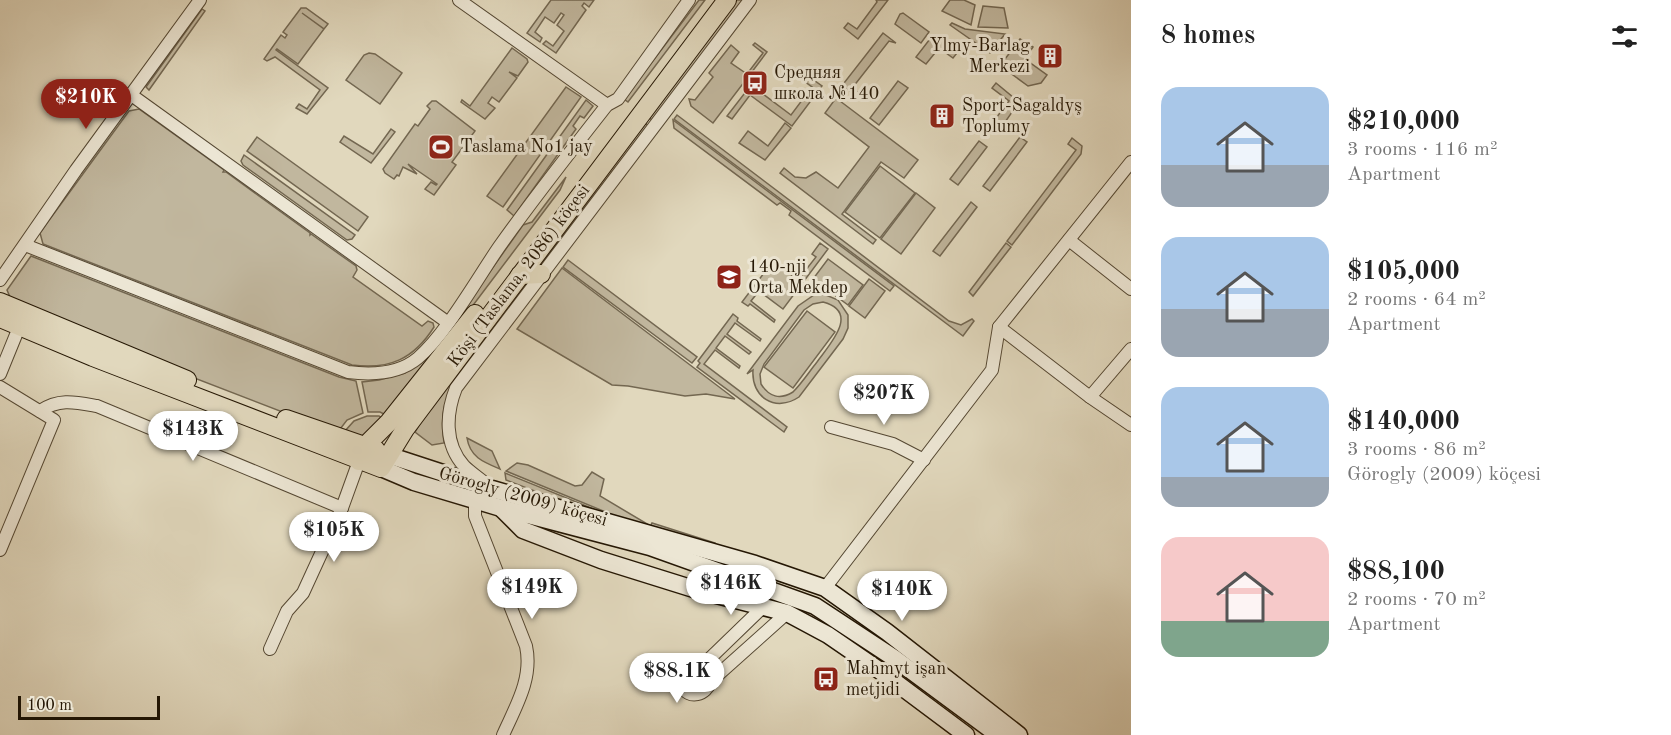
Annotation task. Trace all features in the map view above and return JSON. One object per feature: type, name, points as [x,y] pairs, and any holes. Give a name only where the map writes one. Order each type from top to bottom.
[{"type":"main road","name":"Köşi (Taslama, 2086) köçesi","points":[[363,454],[462,332],[712,0]]},
{"type":"main road","name":"Köşi (Taslama, 2086) köçesi","points":[[385,462],[405,429],[727,0]]},
{"type":"main road","points":[[520,275],[541,274]]},
{"type":"main road","name":"Görogly (2009) köçesi","points":[[0,302],[22,320],[93,357],[385,462],[492,489],[755,564],[825,588],[1019,735]]},
{"type":"main road","name":"Görogly (2009) köçesi","points":[[0,318],[22,320]]},
{"type":"main road","points":[[471,340],[472,366]]},
{"type":"main road","name":"Görogly (2009) köçesi","points":[[385,462],[414,482],[501,508],[650,547],[815,606],[902,664],[998,735]]},
{"type":"main road","points":[[501,508],[523,530],[601,560],[697,590],[787,613],[828,636],[879,670],[966,735]]},
{"type":"street","points":[[0,280],[130,94],[200,0]]},
{"type":"street","points":[[459,0],[607,105]]},
{"type":"street","points":[[25,245],[348,372],[380,373],[411,362],[427,348],[447,322],[515,225],[607,105],[618,99],[689,0]]},
{"type":"street","points":[[492,489],[464,465],[457,455],[448,428],[449,405],[456,388],[750,0]]},
{"type":"street","points":[[130,94],[447,322]]},
{"type":"street","points":[[825,588],[992,370],[999,327],[1131,162]]},
{"type":"street","points":[[1069,240],[1131,289]]},
{"type":"street","points":[[0,374],[22,320]]},
{"type":"street","points":[[999,327],[1090,397],[1131,425]]},
{"type":"street","points":[[1090,397],[1131,349]]},
{"type":"street","points":[[0,387],[54,420],[0,550]]},
{"type":"street","points":[[40,411],[66,400],[97,406],[342,508]]},
{"type":"street","points":[[831,427],[893,444],[924,460]]},
{"type":"street","points":[[270,649],[287,611],[303,593],[342,508],[363,454]]},
{"type":"street","points":[[475,500],[475,516],[526,646],[529,660],[525,684],[503,735]]},
{"type":"street","points":[[764,606],[702,666],[690,666],[684,671],[681,684],[686,692],[696,695],[705,692],[711,681],[787,613]]},
{"type":"shaded area","points":[[551,0],[594,0],[589,7],[584,3],[582,6],[586,10],[556,53],[543,44],[546,41],[553,46],[564,31],[557,25],[564,15],[561,13],[554,23],[545,17],[535,32],[542,38],[540,42],[527,33]]},
{"type":"shaded area","points":[[699,0],[705,0],[628,102],[624,99]]},
{"type":"shaded area","points":[[737,0],[743,0],[652,120],[648,117]]},
{"type":"shaded area","points":[[876,0],[888,0],[858,39],[844,28],[848,23],[857,29],[877,2]]},
{"type":"shaded area","points":[[950,0],[964,0],[975,5],[971,25],[942,11]]},
{"type":"shaded area","points":[[983,6],[1004,8],[1008,28],[978,27]]},
{"type":"shaded area","points":[[301,8],[306,8],[328,24],[298,64],[276,50],[328,88],[307,114],[296,108],[299,104],[307,109],[320,90],[275,57],[267,61],[264,59],[281,35],[285,38],[287,35],[283,32]]},
{"type":"shaded area","points":[[202,9],[205,11],[149,90],[146,87]]},
{"type":"shaded area","points":[[903,13],[929,32],[921,43],[895,24],[900,14]]},
{"type":"shaded area","points":[[952,23],[965,29],[1005,34],[990,53],[950,25]]},
{"type":"shaded area","points":[[883,33],[896,43],[889,41],[853,87],[858,93],[855,95],[846,88],[844,83]]},
{"type":"shaded area","points":[[933,35],[957,53],[953,58],[939,48],[926,64],[916,57]]},
{"type":"shaded area","points":[[1020,39],[1033,47],[1025,59],[1047,75],[1041,83],[1028,86],[1002,67],[1002,63]]},
{"type":"shaded area","points":[[755,43],[767,52],[713,123],[691,106],[689,99],[695,100],[713,77],[709,73],[731,45],[739,52],[731,63],[747,74],[763,53],[753,45]]},
{"type":"shaded area","points":[[512,48],[528,62],[518,76],[509,72],[517,78],[499,102],[492,97],[488,103],[495,108],[485,119],[461,102],[462,100],[470,106]]},
{"type":"shaded area","points":[[375,54],[402,73],[380,104],[346,80],[364,55]]},
{"type":"shaded area","points":[[808,76],[822,86],[792,126],[750,95],[732,119],[727,116],[751,85],[791,115],[812,87],[804,81]]},
{"type":"shaded area","points":[[898,81],[908,88],[879,125],[870,118]]},
{"type":"shaded area","points":[[996,83],[1019,102],[1001,128],[993,122],[1009,101],[992,88]]},
{"type":"shaded area","points":[[566,87],[581,97],[503,207],[487,196]]},
{"type":"shaded area","points":[[836,98],[918,160],[904,178],[881,162],[842,214],[876,240],[873,244],[780,173],[784,168],[795,177],[806,178],[816,172],[838,188],[869,147],[825,113]]},
{"type":"shaded area","points":[[586,100],[593,106],[584,118],[580,116],[573,126],[576,129],[514,216],[507,210]]},
{"type":"shaded area","points":[[432,101],[436,101],[475,131],[452,162],[456,165],[434,195],[425,189],[431,182],[437,184],[408,164],[417,174],[403,167],[399,176],[397,175],[394,179],[383,169],[415,124],[418,126],[430,109],[427,106]]},
{"type":"shaded area","points":[[139,109],[310,235],[356,266],[357,270],[353,277],[422,326],[428,321],[433,323],[434,327],[426,338],[409,354],[389,364],[352,365],[43,244],[40,233],[47,223],[129,111]]},
{"type":"shaded area","points":[[677,115],[949,321],[961,325],[972,319],[974,321],[963,336],[674,119]]},
{"type":"shaded area","points":[[673,120],[894,286],[890,291],[789,215],[791,211],[780,203],[777,205],[674,128]]},
{"type":"shaded area","points":[[644,123],[648,125],[538,268],[537,264]]},
{"type":"shaded area","points":[[785,123],[791,128],[765,160],[739,143],[748,131],[768,146]]},
{"type":"shaded area","points":[[391,129],[395,132],[371,163],[340,142],[344,136],[373,154]]},
{"type":"shaded area","points":[[257,137],[368,217],[358,231],[247,151]]},
{"type":"shaded area","points":[[1020,137],[1027,142],[990,191],[983,186]]},
{"type":"shaded area","points":[[1072,138],[1082,146],[1081,154],[1012,245],[1007,241],[1076,150],[1068,144]]},
{"type":"shaded area","points":[[979,141],[987,147],[958,185],[950,179]]},
{"type":"shaded area","points":[[244,155],[355,235],[352,239],[347,240],[243,165],[241,161]]},
{"type":"shaded area","points":[[880,166],[915,193],[880,238],[845,212]]},
{"type":"shaded area","points":[[566,177],[560,190],[394,410],[388,416],[380,412],[368,412],[362,382],[405,373],[435,349],[523,225],[532,222]]},
{"type":"shaded area","points":[[916,193],[935,208],[901,254],[881,239]]},
{"type":"shaded area","points":[[971,202],[977,207],[940,256],[933,251]]},
{"type":"shaded area","points":[[820,243],[828,249],[783,309],[759,291],[751,301],[775,320],[774,322],[750,304],[748,306],[742,302],[773,261],[798,280],[816,257],[812,254]]},
{"type":"shaded area","points":[[1006,243],[1011,247],[973,296],[969,292]]},
{"type":"shaded area","points":[[31,256],[339,377],[356,381],[363,413],[347,420],[337,433],[127,352],[10,297],[7,290]]},
{"type":"shaded area","points":[[828,259],[863,285],[848,305],[813,279]]},
{"type":"shaded area","points":[[568,260],[697,357],[692,363],[563,267]]},
{"type":"shaded area","points":[[562,268],[735,399],[706,394],[685,396],[612,385],[517,329]]},
{"type":"shaded area","points":[[869,279],[885,291],[865,318],[849,306]]},
{"type":"shaded area","points":[[814,295],[826,295],[838,300],[848,315],[848,328],[843,339],[799,397],[790,402],[773,403],[760,395],[753,380],[753,370],[747,374],[798,306]],"holes":[[[823,302],[840,313],[839,329],[802,381],[793,392],[784,396],[775,396],[768,392],[761,384],[760,374],[764,364],[804,310],[813,304]]]},
{"type":"shaded area","points":[[807,311],[835,332],[793,388],[764,367]]},
{"type":"shaded area","points":[[733,314],[738,318],[737,321],[761,339],[760,341],[735,323],[727,334],[751,352],[749,354],[725,336],[716,348],[740,366],[739,368],[715,350],[704,364],[787,427],[784,432],[697,367],[700,363],[698,361]]},
{"type":"shaded area","points":[[466,360],[450,390],[444,408],[444,443],[432,445],[415,432]]},
{"type":"shaded area","points":[[367,416],[379,416],[385,420],[363,437],[345,431],[354,421]]},
{"type":"shaded area","points":[[467,438],[492,451],[500,469],[474,454]]},
{"type":"shaded area","points":[[517,463],[528,465],[575,486],[582,485],[592,472],[604,479],[600,496],[649,525],[647,529],[506,471]]},
{"type":"shaded area","points":[[505,473],[648,531],[652,523],[715,543],[713,552],[623,525],[506,480]]},
{"type":"place","name":"Ylmy-Barlag Merkezi","points":[[1050,56]]},
{"type":"place","name":"Средняя школа №140","points":[[755,83]]},
{"type":"place","name":"Sport-Sagaldyş Toplumy","points":[[942,116]]},
{"type":"place","name":"Taslama No1 jay","points":[[441,147]]},
{"type":"place","name":"140-nji Orta Mekdep","points":[[729,277]]},
{"type":"place","name":"Mahmyt işan metjidi","points":[[826,679]]}]
